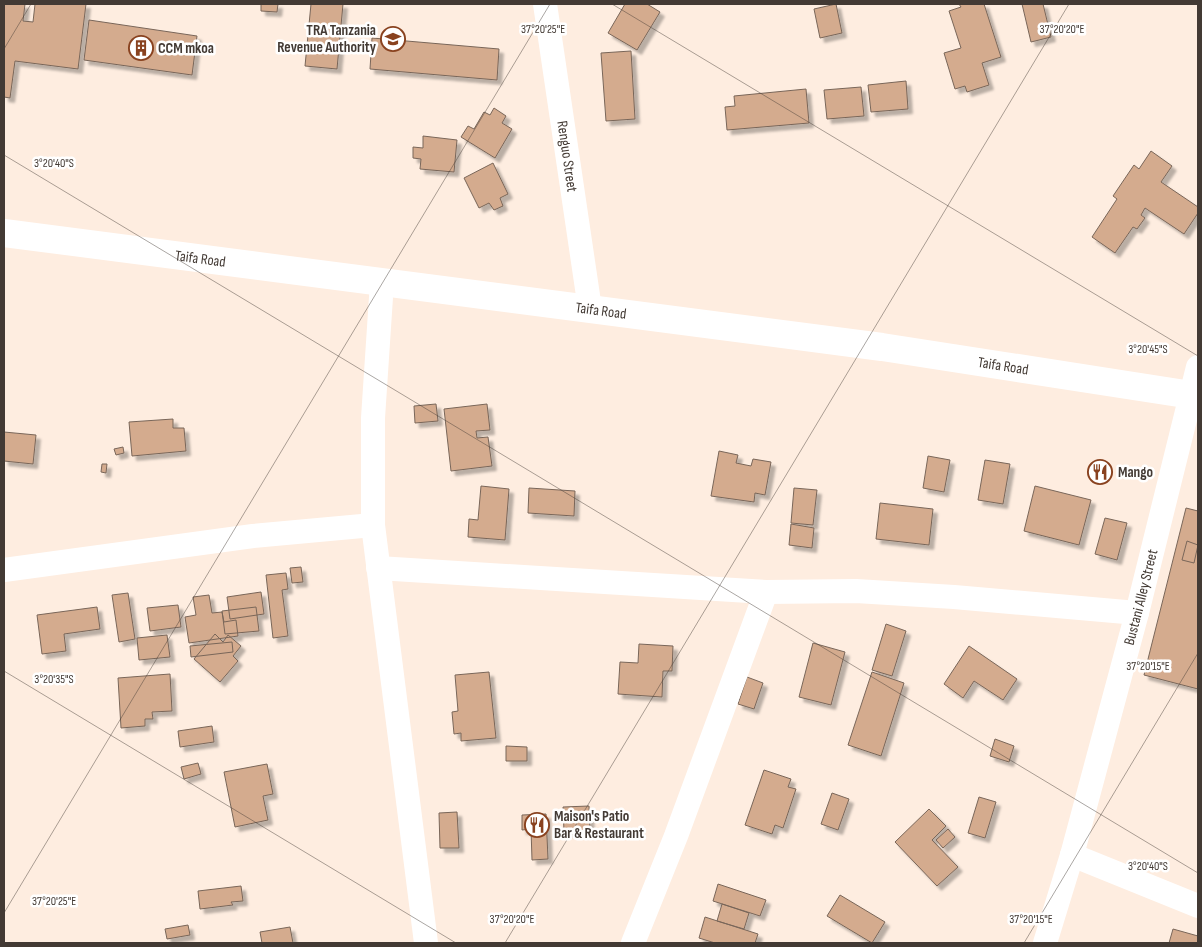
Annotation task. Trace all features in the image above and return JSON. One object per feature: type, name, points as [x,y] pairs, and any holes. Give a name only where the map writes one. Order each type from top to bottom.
[{"type":"highway","name":"Taifa Road","points":[[4,233],[892,349],[1195,395]]},
{"type":"street","name":"Renguo Street","points":[[545,4],[590,309]]},
{"type":"street","points":[[382,282],[373,418],[373,525],[426,943]]},
{"type":"street","name":"Bustani Alley Street","points":[[1045,943],[1072,855],[1195,395],[1198,367]]},
{"type":"street","points":[[4,570],[253,536],[373,525]]},
{"type":"street","points":[[378,568],[766,592],[856,591],[1137,613]]},
{"type":"street","points":[[633,943],[676,836],[766,592]]},
{"type":"street","points":[[1072,855],[1198,906]]},
{"type":"building","points":[[4,4],[25,4],[23,21],[33,22],[35,4],[86,4],[78,69],[15,61],[10,98],[4,97]]},
{"type":"building","points":[[261,4],[278,4],[277,12],[261,11]]},
{"type":"building","points":[[311,4],[343,4],[337,69],[305,66]]},
{"type":"building","points":[[625,4],[647,4],[660,12],[637,50],[608,33]]},
{"type":"building","points":[[836,4],[842,33],[820,38],[814,9]]},
{"type":"building","points":[[959,4],[984,4],[1001,57],[982,63],[989,85],[967,92],[965,86],[955,89],[944,53],[961,48],[949,11],[961,7]]},
{"type":"building","points":[[1022,4],[1043,4],[1051,37],[1031,42]]},
{"type":"building","name":"CCM mkoa","points":[[89,20],[197,36],[192,75],[84,60]]},
{"type":"building","name":"TRA Tanzania Revenue Authority","points":[[372,38],[499,49],[497,80],[370,69]]},
{"type":"building","points":[[631,51],[635,119],[606,121],[601,53]]},
{"type":"building","points":[[906,81],[908,109],[871,112],[868,85]]},
{"type":"building","points":[[861,87],[864,116],[827,119],[824,90]]},
{"type":"building","points":[[806,89],[809,123],[727,130],[725,107],[735,106],[734,96]]},
{"type":"building","points":[[494,108],[506,116],[502,123],[512,129],[495,158],[461,137],[468,126],[474,129],[484,112],[490,115]]},
{"type":"building","points":[[423,136],[457,140],[454,172],[420,169],[421,159],[413,158],[413,147],[423,148]]},
{"type":"building","points":[[1151,151],[1172,166],[1161,182],[1198,207],[1198,213],[1184,234],[1145,208],[1141,215],[1145,218],[1137,229],[1133,227],[1115,253],[1092,237],[1117,199],[1113,196],[1134,165],[1139,169]]},
{"type":"building","points":[[493,163],[508,194],[500,198],[503,206],[494,210],[489,203],[479,208],[464,178]]},
{"type":"building","points":[[436,404],[438,421],[415,423],[414,406]]},
{"type":"building","points":[[487,404],[490,430],[476,431],[477,438],[488,437],[492,466],[451,471],[444,409]]},
{"type":"building","points":[[173,419],[173,428],[184,428],[186,451],[132,456],[129,422]]},
{"type":"building","points":[[4,432],[36,435],[33,464],[4,461]]},
{"type":"building","points":[[123,447],[124,453],[116,455],[114,449]]},
{"type":"building","points":[[719,451],[738,455],[736,463],[751,466],[753,459],[771,462],[765,495],[755,493],[754,502],[711,496]]},
{"type":"building","points":[[928,456],[950,460],[944,492],[923,488]]},
{"type":"building","points":[[985,460],[1010,464],[1003,504],[978,500]]},
{"type":"building","points":[[102,464],[107,464],[106,473],[101,472]]},
{"type":"building","points":[[481,486],[509,489],[505,540],[468,537],[469,519],[478,520]]},
{"type":"building","points":[[1035,486],[1091,500],[1079,545],[1024,531]]},
{"type":"building","points":[[529,488],[575,491],[574,516],[528,513]]},
{"type":"building","points":[[794,488],[817,490],[813,525],[791,523]]},
{"type":"building","points":[[880,503],[933,509],[929,545],[876,539]]},
{"type":"building","points":[[1186,508],[1198,511],[1198,689],[1144,675]]},
{"type":"building","points":[[1105,518],[1127,523],[1117,560],[1095,554]]},
{"type":"building","points":[[791,524],[814,528],[812,548],[789,545]]},
{"type":"building","points":[[1187,541],[1198,545],[1194,563],[1182,560]]},
{"type":"building","points":[[301,567],[303,582],[292,583],[290,568]]},
{"type":"building","points":[[286,573],[288,589],[282,590],[288,636],[273,638],[266,575]]},
{"type":"building","points":[[261,592],[264,614],[230,619],[227,597]]},
{"type":"building","points":[[128,593],[135,639],[119,642],[112,595]]},
{"type":"building","points":[[209,595],[212,613],[222,612],[224,622],[236,620],[238,636],[189,643],[185,617],[196,615],[193,597]]},
{"type":"building","points":[[178,605],[181,627],[150,631],[147,608]]},
{"type":"building","points":[[97,607],[100,629],[64,634],[66,651],[42,654],[37,615]]},
{"type":"building","points":[[256,607],[259,631],[225,634],[222,611]]},
{"type":"building","points":[[886,624],[906,631],[892,676],[872,670]]},
{"type":"building","points":[[215,634],[223,642],[228,635],[241,646],[233,656],[238,661],[220,682],[194,659]]},
{"type":"building","points":[[167,635],[170,657],[139,660],[137,638]]},
{"type":"building","points":[[232,642],[233,652],[191,657],[190,646]]},
{"type":"building","points":[[813,643],[845,652],[831,705],[799,697]]},
{"type":"building","points":[[639,644],[673,646],[672,671],[663,671],[662,697],[618,694],[620,662],[638,663]]},
{"type":"building","points":[[969,646],[1017,679],[1003,700],[974,681],[963,698],[944,684]]},
{"type":"building","points":[[489,672],[496,738],[461,741],[461,733],[454,734],[452,712],[458,711],[455,675]]},
{"type":"building","points":[[872,672],[904,683],[881,756],[848,745]]},
{"type":"building","points":[[170,674],[172,711],[152,712],[153,719],[145,719],[145,726],[121,728],[118,678]]},
{"type":"building","points":[[747,677],[763,683],[754,709],[738,704]]},
{"type":"building","points":[[212,726],[214,742],[180,747],[178,731]]},
{"type":"building","points":[[995,739],[1014,746],[1009,762],[990,756]]},
{"type":"building","points":[[506,746],[527,747],[527,761],[506,761]]},
{"type":"building","points":[[198,763],[201,774],[184,779],[181,767]]},
{"type":"building","points":[[267,764],[273,794],[263,796],[268,820],[235,827],[224,772]]},
{"type":"building","points":[[764,770],[791,779],[788,787],[796,789],[783,828],[775,825],[772,834],[745,825]]},
{"type":"building","points":[[832,793],[849,799],[838,830],[821,824]]},
{"type":"building","points":[[979,797],[996,802],[985,838],[968,833]]},
{"type":"building","points":[[589,806],[590,831],[564,832],[563,807]]},
{"type":"building","points":[[929,809],[946,826],[932,840],[958,867],[937,886],[895,842]]},
{"type":"building","points":[[457,812],[459,848],[440,848],[439,813]]},
{"type":"building","points":[[546,814],[548,859],[532,860],[531,829],[522,830],[522,815]]},
{"type":"building","points":[[948,829],[955,837],[943,848],[936,840]]},
{"type":"building","points":[[718,884],[766,900],[760,916],[713,901]]},
{"type":"building","points":[[241,886],[243,901],[231,902],[233,905],[200,909],[198,891]]},
{"type":"building","points":[[840,895],[885,922],[872,943],[827,916]]},
{"type":"building","points":[[722,904],[749,913],[744,929],[717,921]]},
{"type":"building","points":[[705,917],[758,934],[755,943],[715,943],[699,938]]},
{"type":"building","points":[[188,925],[190,935],[167,939],[165,929]]},
{"type":"building","points":[[290,927],[293,943],[262,943],[260,932]]},
{"type":"building","points":[[1173,929],[1198,936],[1198,943],[1169,943]]},
{"type":"place","name":"TRA Tanzania Revenue Authority","points":[[393,39]]},
{"type":"place","name":"CCM mkoa","points":[[141,48]]},
{"type":"place","name":"Mango","points":[[1100,472]]},
{"type":"place","name":"Maison's Patio Bar & Restaurant","points":[[537,825]]}]
